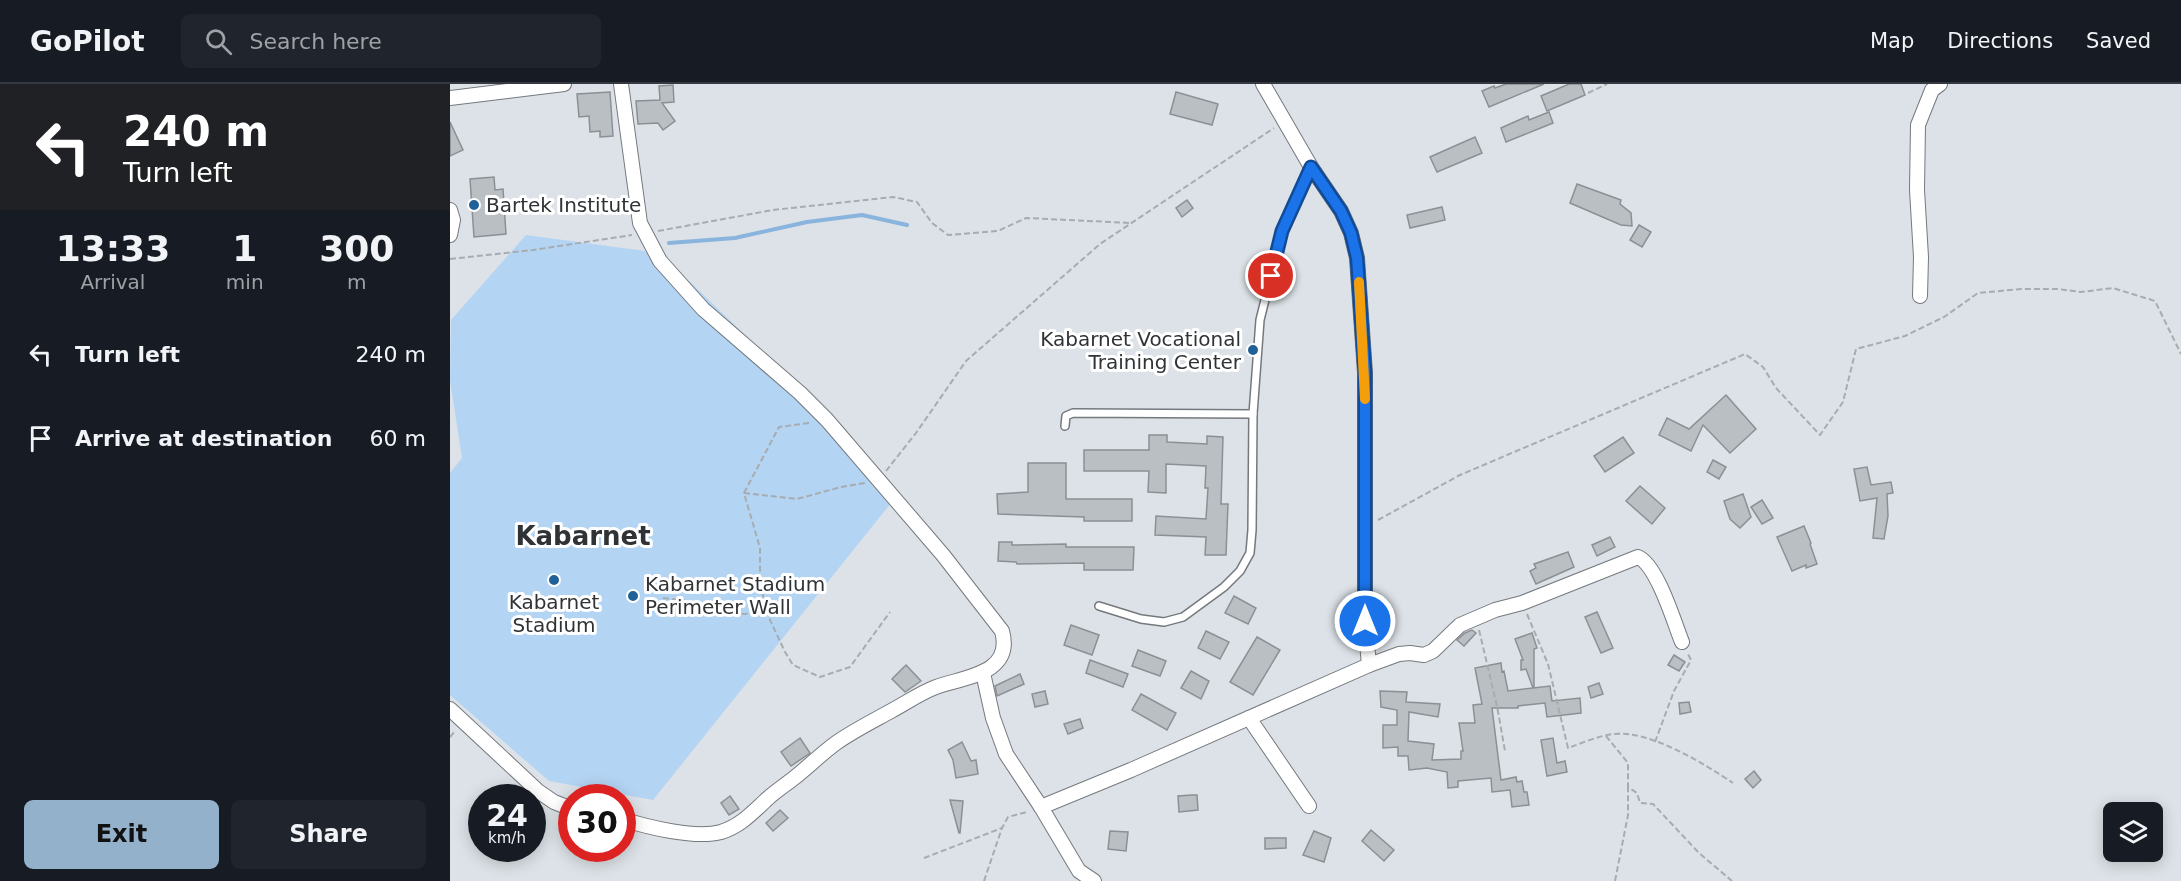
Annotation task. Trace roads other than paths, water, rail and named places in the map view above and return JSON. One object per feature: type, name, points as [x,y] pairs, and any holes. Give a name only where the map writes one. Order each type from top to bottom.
[{"type":"street","points":[[450,98],[564,84]]},
{"type":"street","points":[[621,84],[640,223],[660,261],[703,309],[800,393],[827,420],[943,555],[1002,631],[1005,643],[999,661],[983,673],[933,688],[836,743],[766,800],[752,816],[735,826],[720,832],[700,834],[636,824]]},
{"type":"street","points":[[1263,84],[1311,167],[1341,211],[1351,233],[1357,258],[1365,373],[1365,621],[1369,665]]},
{"type":"street","points":[[1920,296],[1918,125],[1934,86]]},
{"type":"street","points":[[450,210],[453,220],[450,235]]},
{"type":"street","points":[[1041,807],[1369,665],[1399,654],[1424,655],[1432,651],[1460,625],[1638,557],[1647,562],[1655,576],[1682,642]]},
{"type":"street","points":[[983,673],[993,718],[1006,754],[1079,871],[1094,881]]},
{"type":"street","points":[[450,709],[538,791],[558,804]]},
{"type":"street","points":[[1249,718],[1309,806]]},
{"type":"lane","points":[[1099,606],[1141,619],[1164,622],[1183,617],[1224,587],[1240,571],[1250,553],[1253,414],[1260,320],[1282,231],[1311,167]]},
{"type":"lane","points":[[1065,426],[1066,416],[1073,413],[1253,414]]},
{"type":"waterway","points":[[669,243],[735,238],[807,222],[862,215],[907,225]]},
{"type":"place","name":"Bartek Institute","points":[[474,205]]},
{"type":"place","name":"Kabarnet Vocational Training Center","points":[[1253,350]]},
{"type":"place","name":"Kabarnet Stadium","points":[[554,580]]},
{"type":"place","name":"Kabarnet Stadium Perimeter Wall","points":[[633,596]]},
{"type":"district","name":"Kabarnet","points":[[583,536]]}]
